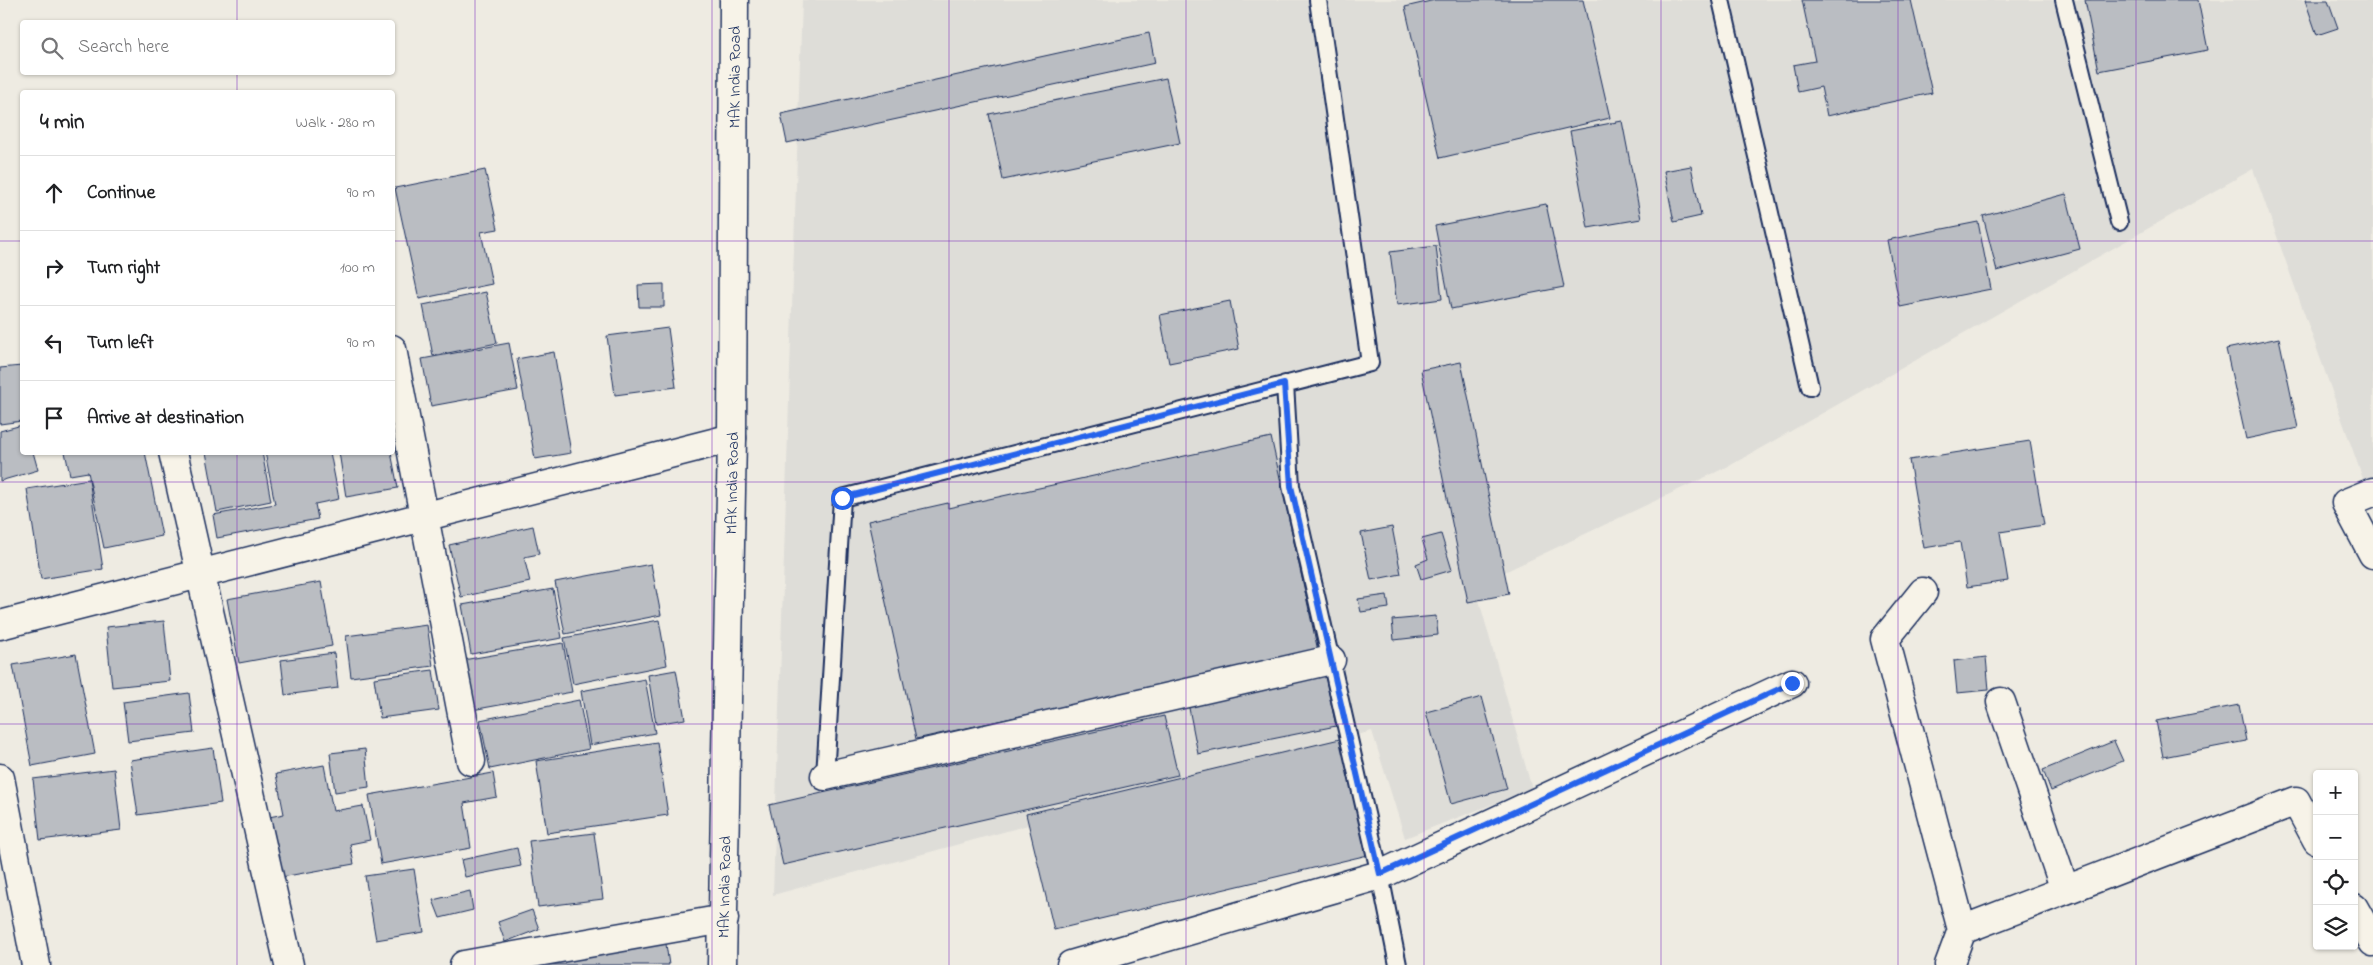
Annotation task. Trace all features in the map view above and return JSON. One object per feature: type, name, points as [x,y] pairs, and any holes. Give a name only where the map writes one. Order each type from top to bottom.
[{"type":"street","name":"MAK India Road","points":[[722,965],[732,438],[734,0]]},
{"type":"street","points":[[395,364],[472,761]]},
{"type":"street","points":[[0,625],[732,438]]},
{"type":"street","points":[[174,455],[202,572],[288,965]]},
{"type":"street","points":[[2373,492],[2346,503],[2373,554]]},
{"type":"street","points":[[1922,592],[1885,639],[1962,930],[1949,965]]},
{"type":"street","points":[[826,776],[1331,660]]},
{"type":"street","points":[[1071,965],[1380,874],[1792,683]]},
{"type":"street","points":[[2001,702],[2065,890]]},
{"type":"street","points":[[0,778],[36,965]]},
{"type":"street","points":[[1962,930],[2296,801],[2313,833]]},
{"type":"street","points":[[2358,915],[2373,942]]},
{"type":"street","points":[[464,965],[724,919]]},
{"type":"lane","points":[[826,776],[842,498],[1370,363],[1318,0]]},
{"type":"lane","points":[[1721,0],[1810,387]]},
{"type":"lane","points":[[2064,0],[2120,222]]},
{"type":"lane","points":[[1284,384],[1291,486],[1380,874],[1398,965]]},
{"type":"shaded area","points":[[802,0],[2373,0],[2373,488],[2367,490],[2253,169],[1731,465],[1475,586],[1532,789],[1405,838],[1372,731],[773,895]]},
{"type":"building","points":[[1435,0],[1583,0],[1610,118],[1440,158],[1405,7]]},
{"type":"building","points":[[1802,0],[1911,0],[1932,93],[1827,116],[1821,87],[1798,92],[1793,65],[1815,61]]},
{"type":"building","points":[[2085,0],[2198,0],[2208,50],[2099,71]]},
{"type":"building","points":[[2305,0],[2328,0],[2338,28],[2317,35]]},
{"type":"building","points":[[1149,33],[1155,63],[787,143],[781,114]]},
{"type":"building","points":[[1166,78],[1180,143],[1003,180],[989,114]]},
{"type":"building","points":[[1622,121],[1641,219],[1588,228],[1570,131]]},
{"type":"building","points":[[1691,166],[1701,216],[1674,222],[1664,171]]},
{"type":"building","points":[[485,170],[498,229],[481,232],[492,284],[419,299],[395,188]]},
{"type":"building","points":[[2066,194],[2080,249],[1997,271],[1983,216]]},
{"type":"building","points":[[1546,204],[1564,287],[1451,309],[1435,226]]},
{"type":"building","points":[[1978,222],[1991,289],[1900,307],[1887,240]]},
{"type":"building","points":[[1436,246],[1442,299],[1397,305],[1390,252]]},
{"type":"building","points":[[664,284],[664,307],[639,307],[638,285]]},
{"type":"building","points":[[486,292],[497,343],[433,356],[423,305]]},
{"type":"building","points":[[1230,301],[1239,349],[1169,363],[1160,315]]},
{"type":"building","points":[[668,328],[676,387],[615,395],[607,336]]},
{"type":"building","points":[[2279,338],[2298,428],[2246,439],[2226,349]]},
{"type":"building","points":[[509,343],[518,390],[431,406],[422,359]]},
{"type":"building","points":[[554,352],[571,453],[535,459],[517,359]]},
{"type":"building","points":[[1461,362],[1509,594],[1468,602],[1421,370]]},
{"type":"building","points":[[20,366],[20,421],[0,424],[0,368]]},
{"type":"building","points":[[20,426],[20,455],[34,455],[38,470],[0,481],[0,431]]},
{"type":"building","points":[[1271,437],[1318,651],[916,739],[868,521],[948,503],[948,508]]},
{"type":"building","points":[[2030,441],[2044,525],[2000,532],[2008,581],[1967,587],[1960,542],[1924,548],[1909,460]]},
{"type":"building","points":[[66,455],[146,455],[162,536],[104,548],[88,472],[70,475]]},
{"type":"building","points":[[207,455],[263,455],[271,501],[217,512]]},
{"type":"building","points":[[266,455],[331,455],[339,499],[315,504],[318,519],[217,538],[213,515],[275,504]]},
{"type":"building","points":[[339,455],[392,455],[398,488],[346,497]]},
{"type":"building","points":[[89,479],[103,569],[41,579],[27,489]]},
{"type":"building","points":[[533,526],[539,554],[524,557],[530,582],[461,597],[449,545]]},
{"type":"building","points":[[1392,527],[1401,574],[1371,580],[1361,533]]},
{"type":"building","points":[[1441,534],[1452,570],[1421,579],[1416,564],[1428,559],[1422,539]]},
{"type":"building","points":[[651,564],[661,615],[565,634],[555,582]]},
{"type":"building","points":[[321,582],[332,646],[239,663],[227,599]]},
{"type":"building","points":[[553,589],[562,638],[471,654],[462,605]]},
{"type":"building","points":[[1387,595],[1389,608],[1361,612],[1358,599]]},
{"type":"building","points":[[1436,616],[1438,635],[1394,640],[1392,620]]},
{"type":"building","points":[[659,620],[667,665],[573,684],[564,638]]},
{"type":"building","points":[[164,621],[170,681],[112,687],[106,627]]},
{"type":"building","points":[[427,625],[433,666],[351,677],[346,636]]},
{"type":"building","points":[[563,643],[572,692],[472,710],[463,660]]},
{"type":"building","points":[[334,653],[338,688],[285,695],[281,660]]},
{"type":"building","points":[[76,654],[95,754],[32,766],[13,665]]},
{"type":"building","points":[[1986,657],[1989,690],[1957,693],[1954,661]]},
{"type":"building","points":[[433,670],[439,710],[380,718],[374,678]]},
{"type":"building","points":[[676,670],[685,719],[656,724],[648,675]]},
{"type":"building","points":[[1325,675],[1336,726],[1198,754],[1188,703]]},
{"type":"building","points":[[645,679],[655,733],[590,745],[581,691]]},
{"type":"building","points":[[189,693],[194,733],[128,741],[123,702]]},
{"type":"building","points":[[1482,697],[1507,789],[1451,804],[1426,712]]},
{"type":"building","points":[[579,700],[589,749],[490,769],[480,720]]},
{"type":"building","points":[[2239,705],[2246,741],[2163,757],[2156,721]]},
{"type":"building","points":[[1164,716],[1178,775],[783,865],[769,805]]},
{"type":"building","points":[[1344,738],[1372,854],[1054,930],[1026,814]]},
{"type":"building","points":[[2114,741],[2123,761],[2051,791],[2043,770]]},
{"type":"building","points":[[657,742],[668,815],[547,833],[536,761]]},
{"type":"building","points":[[213,748],[221,803],[138,815],[130,760]]},
{"type":"building","points":[[365,749],[369,787],[335,792],[330,753]]},
{"type":"building","points":[[324,765],[333,811],[363,806],[370,840],[350,844],[354,864],[276,878],[264,818],[284,814],[276,774]]},
{"type":"building","points":[[114,769],[121,830],[40,840],[33,779]]},
{"type":"building","points":[[493,773],[497,797],[464,803],[471,848],[381,864],[369,795]]},
{"type":"building","points":[[594,833],[603,899],[538,907],[529,841]]},
{"type":"building","points":[[517,848],[521,866],[465,877],[461,860]]},
{"type":"building","points":[[414,869],[424,932],[376,940],[365,876]]},
{"type":"building","points":[[470,891],[473,910],[440,918],[433,900]]},
{"type":"building","points":[[532,910],[539,929],[505,942],[498,922]]},
{"type":"building","points":[[666,944],[669,965],[543,965],[542,962]]},
{"type":"route","points":[[842,498],[1284,384],[1291,486],[1380,874],[1792,683]]}]
